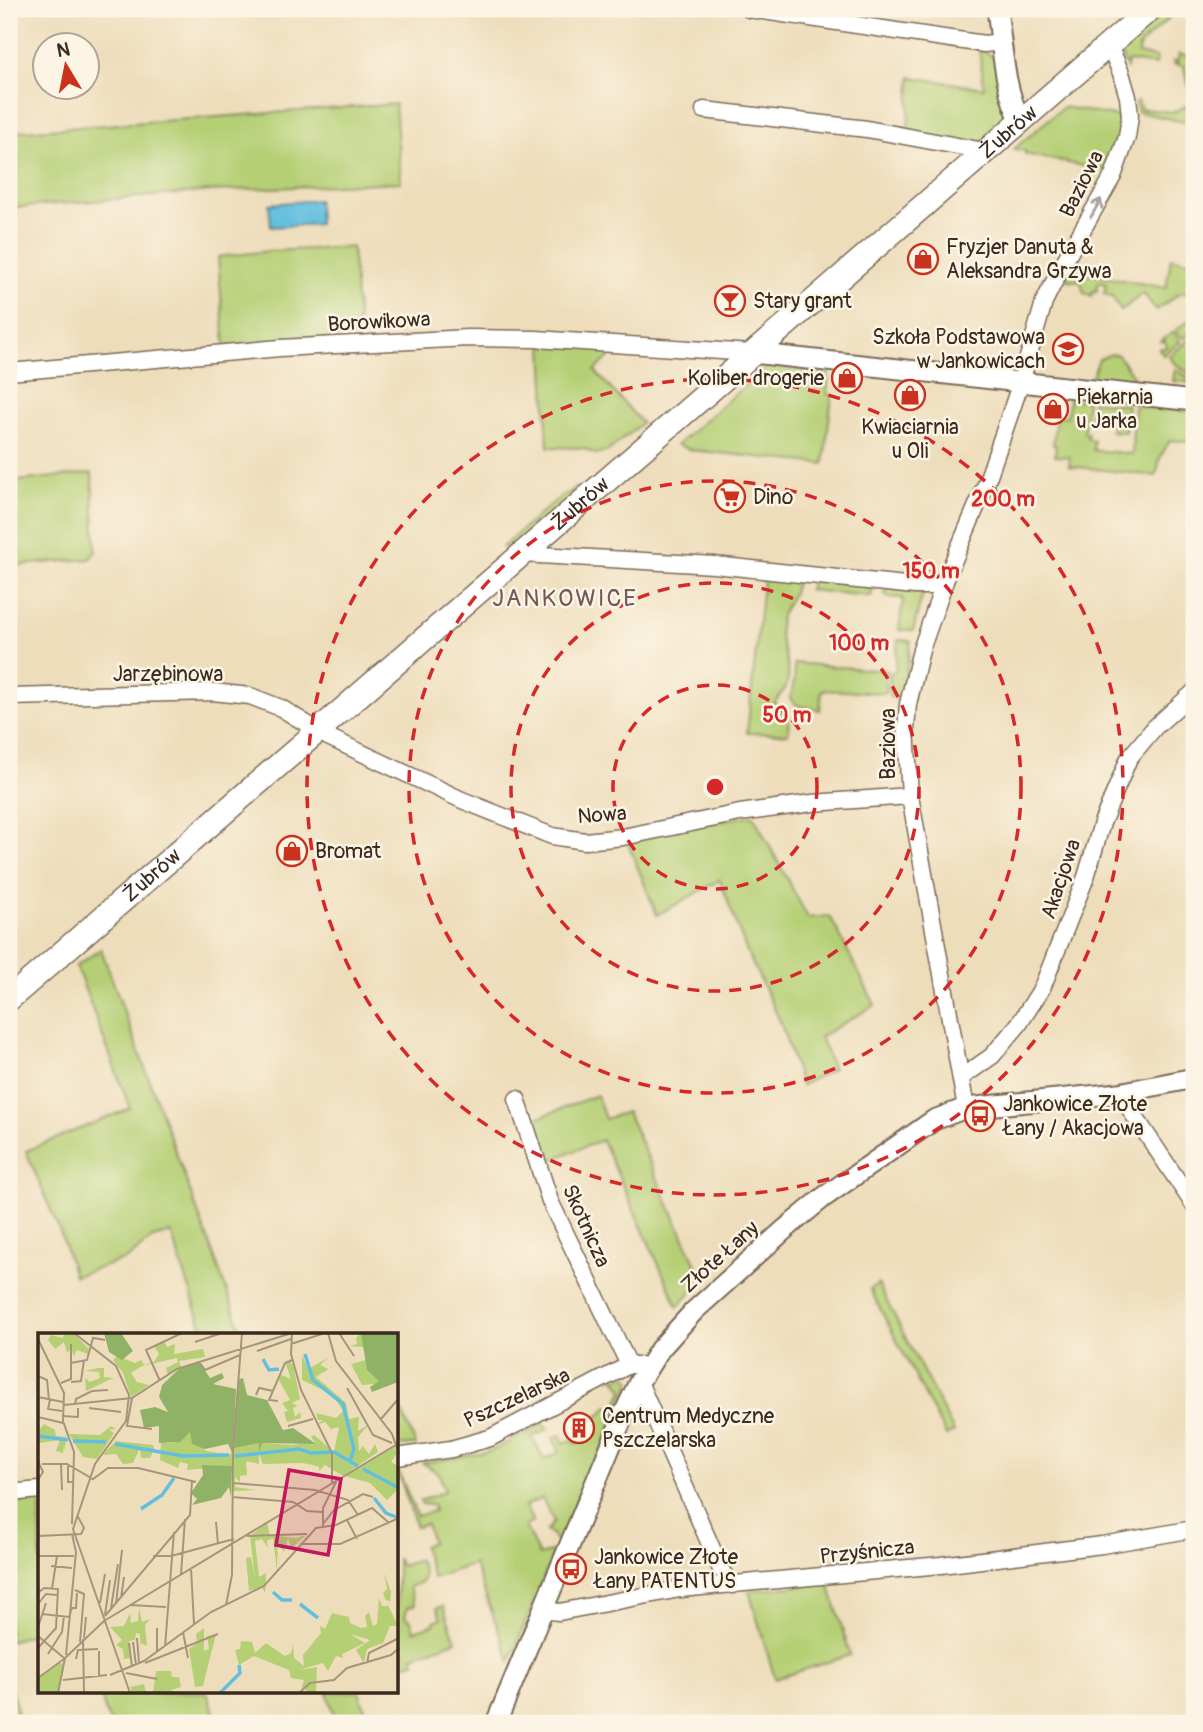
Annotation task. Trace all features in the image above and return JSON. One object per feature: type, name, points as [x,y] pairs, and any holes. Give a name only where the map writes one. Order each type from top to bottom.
[{"type":"main road","name":"Żubrów","points":[[9,999],[1150,9]]},
{"type":"street","points":[[749,9],[984,44],[1002,42]]},
{"type":"street","points":[[997,9],[1014,106],[1021,121]]},
{"type":"street","name":"Baziowa","points":[[966,1108],[910,796],[906,727],[908,704],[921,650],[944,581],[985,486],[1021,382],[1044,302],[1113,176],[1127,137],[1130,116],[1121,73],[1106,46]]},
{"type":"street","points":[[704,110],[867,129],[984,151]]},
{"type":"street","name":"Borowikowa","points":[[9,372],[280,348],[468,338],[536,339],[752,354]]},
{"type":"street","points":[[752,354],[1194,401]]},
{"type":"street","points":[[522,554],[714,565],[915,586],[931,586],[944,581]]},
{"type":"street","name":"Jarzębinowa","points":[[9,697],[213,692],[250,696],[281,708],[319,730]]},
{"type":"street","name":"Akacjowa","points":[[962,1077],[992,1056],[1019,1024],[1041,988],[1086,877],[1102,823],[1129,758],[1156,727],[1194,692]]},
{"type":"street","name":"Nowa","points":[[319,730],[400,772],[510,820],[552,836],[585,841],[623,837],[740,813],[812,803],[910,796]]},
{"type":"street","name":"Złote Łany","points":[[496,1723],[639,1371],[694,1311],[814,1205],[868,1164],[934,1120],[966,1108],[1119,1093],[1194,1078]]},
{"type":"street","points":[[1119,1093],[1194,1205]]},
{"type":"street","name":"Skotnicza","points":[[517,1098],[550,1202],[639,1371],[720,1567],[732,1585]]},
{"type":"street","name":"Pszczelarska","points":[[399,1457],[451,1449],[490,1438],[639,1371]]},
{"type":"street","points":[[9,1493],[38,1490]]},
{"type":"street","name":"Przyśnicza","points":[[543,1610],[559,1612],[680,1589],[941,1565],[1115,1543],[1194,1529]]},
{"type":"green space","points":[[1165,10],[1172,15],[1140,45],[1138,54],[1157,58],[1155,65],[1128,61],[1127,68],[1119,51]]},
{"type":"green space","points":[[979,47],[996,59],[1007,109],[999,129],[986,140],[971,145],[908,132],[911,77],[984,88]]},
{"type":"green space","points":[[1179,54],[1194,57],[1194,102],[1183,66],[1174,64],[1173,61],[1177,62]]},
{"type":"green space","points":[[1138,101],[1141,109],[1174,112],[1194,102],[1194,124],[1138,112],[1135,103]]},
{"type":"green space","points":[[395,104],[401,182],[211,191],[9,208],[9,132]]},
{"type":"green space","points":[[1063,107],[1125,118],[1118,146],[1107,171],[1025,154],[1026,151],[1014,149]]},
{"type":"green space","points":[[352,247],[359,336],[225,346],[218,257],[269,251]]},
{"type":"green space","points":[[1171,258],[1194,262],[1194,294],[1181,292],[1156,310],[1143,293],[1121,311],[1112,296],[1104,294],[1106,284],[1099,282],[1092,296],[1084,293],[1080,280],[1065,279],[1068,270],[1166,288]]},
{"type":"green space","points":[[1194,317],[1194,332],[1183,339],[1176,330]]},
{"type":"green space","points":[[1174,332],[1180,342],[1163,355],[1159,349],[1167,347],[1165,341],[1159,342]]},
{"type":"green space","points":[[1194,336],[1190,374],[1169,356]]},
{"type":"green space","points":[[543,345],[618,348],[595,371],[642,423],[608,451],[595,454],[583,448],[548,447]]},
{"type":"green space","points":[[1111,354],[1118,355],[1138,383],[1146,383],[1128,385],[1094,382],[1091,379],[1099,359]]},
{"type":"green space","points":[[1194,356],[1194,383],[1173,381],[1175,369],[1191,379]]},
{"type":"green space","points":[[767,366],[829,373],[827,394],[832,395],[824,464],[691,450],[677,445]]},
{"type":"green space","points":[[1069,399],[1087,401],[1084,433],[1088,433],[1087,439],[1094,440],[1093,450],[1132,454],[1134,406],[1194,412],[1194,442],[1170,440],[1160,458],[1156,476],[1069,466],[1070,457],[1055,456],[1056,445],[1053,445],[1056,419],[1059,416],[1067,417]]},
{"type":"green space","points":[[1092,401],[1127,405],[1125,432],[1111,431],[1112,422],[1090,419]]},
{"type":"green space","points":[[92,473],[96,551],[90,559],[9,566],[9,482]]},
{"type":"green space","points":[[576,488],[580,495],[522,549],[502,547],[554,502]]},
{"type":"green space","points":[[764,575],[796,578],[779,627],[788,667],[787,684],[774,703],[789,716],[788,734],[747,733]]},
{"type":"green space","points":[[811,580],[872,586],[872,595],[809,590]]},
{"type":"green space","points":[[887,588],[923,592],[913,631],[899,630],[903,598],[888,597],[885,593]]},
{"type":"green space","points":[[898,640],[911,641],[902,699],[889,697]]},
{"type":"green space","points":[[794,663],[887,671],[885,693],[822,690],[820,710],[803,707],[790,698],[795,679]]},
{"type":"green space","points":[[753,815],[808,918],[830,916],[875,1005],[820,1037],[833,1069],[801,1085],[780,1021],[747,952],[720,880],[657,915],[629,846],[629,838]]},
{"type":"green space","points":[[101,949],[242,1333],[204,1333],[171,1233],[153,1238],[127,1259],[74,1276],[61,1234],[26,1151],[130,1108],[76,966]]},
{"type":"green space","points":[[597,1095],[605,1119],[627,1112],[703,1280],[678,1307],[602,1140],[543,1163],[529,1121]]},
{"type":"green space","points":[[878,1284],[954,1432],[946,1436],[870,1289]]},
{"type":"green space","points":[[627,1376],[631,1380],[592,1473],[587,1475],[558,1544],[552,1534],[546,1531],[554,1522],[542,1498],[525,1506],[533,1522],[525,1526],[539,1556],[550,1552],[553,1555],[510,1661],[474,1564],[433,1578],[423,1546],[432,1542],[426,1524],[416,1527],[399,1473],[417,1516],[434,1511],[433,1505],[422,1504],[420,1501],[445,1491],[439,1474],[423,1463],[491,1451],[545,1423],[548,1429],[532,1437],[544,1460],[560,1452],[553,1438],[560,1435],[564,1443],[573,1439],[575,1444],[598,1433],[593,1422],[608,1406],[614,1410],[623,1390],[615,1378]]},
{"type":"green space","points":[[399,1405],[416,1445],[399,1446]]},
{"type":"green space","points":[[38,1500],[38,1633],[9,1641],[9,1503]]},
{"type":"green space","points":[[419,1560],[424,1575],[422,1582],[409,1587],[415,1605],[407,1608],[405,1617],[411,1620],[414,1631],[435,1624],[434,1621],[441,1618],[437,1608],[443,1606],[456,1641],[413,1656],[415,1662],[399,1666],[399,1562],[401,1566]]},
{"type":"green space","points":[[829,1583],[850,1655],[775,1679],[749,1591]]},
{"type":"green space","points":[[9,1683],[21,1723],[11,1723]]},
{"type":"green space","points":[[100,1694],[208,1694],[218,1723],[110,1723]]},
{"type":"green space","points":[[328,1694],[360,1694],[370,1723],[337,1723]]},
{"type":"water","points":[[318,200],[319,224],[271,227],[269,204]]},
{"type":"place","name":"Fryzjer Danuta & Aleksandra Grzywa","points":[[923,259]]},
{"type":"place","name":"Stary grant","points":[[730,301]]},
{"type":"place","name":"Szkoła Podstawowa w Jankowicach","points":[[1068,349]]},
{"type":"place","name":"Koliber drogerie","points":[[847,378]]},
{"type":"place","name":"Kwiaciarnia u Oli","points":[[910,395]]},
{"type":"place","name":"Piekarnia u Jarka","points":[[1053,409]]},
{"type":"place","name":"Dino","points":[[730,497]]},
{"type":"place","name":"Bromat","points":[[292,851]]},
{"type":"place","name":"Jankowice Złote Łany / Akacjowa","points":[[980,1116]]},
{"type":"place","name":"Centrum Medyczne Pszczelarska","points":[[579,1428]]},
{"type":"place","name":"Jankowice Złote Łany PATENTUS","points":[[571,1569]]},
{"type":"district","name":"JANKOWICE","points":[[565,598]]}]
